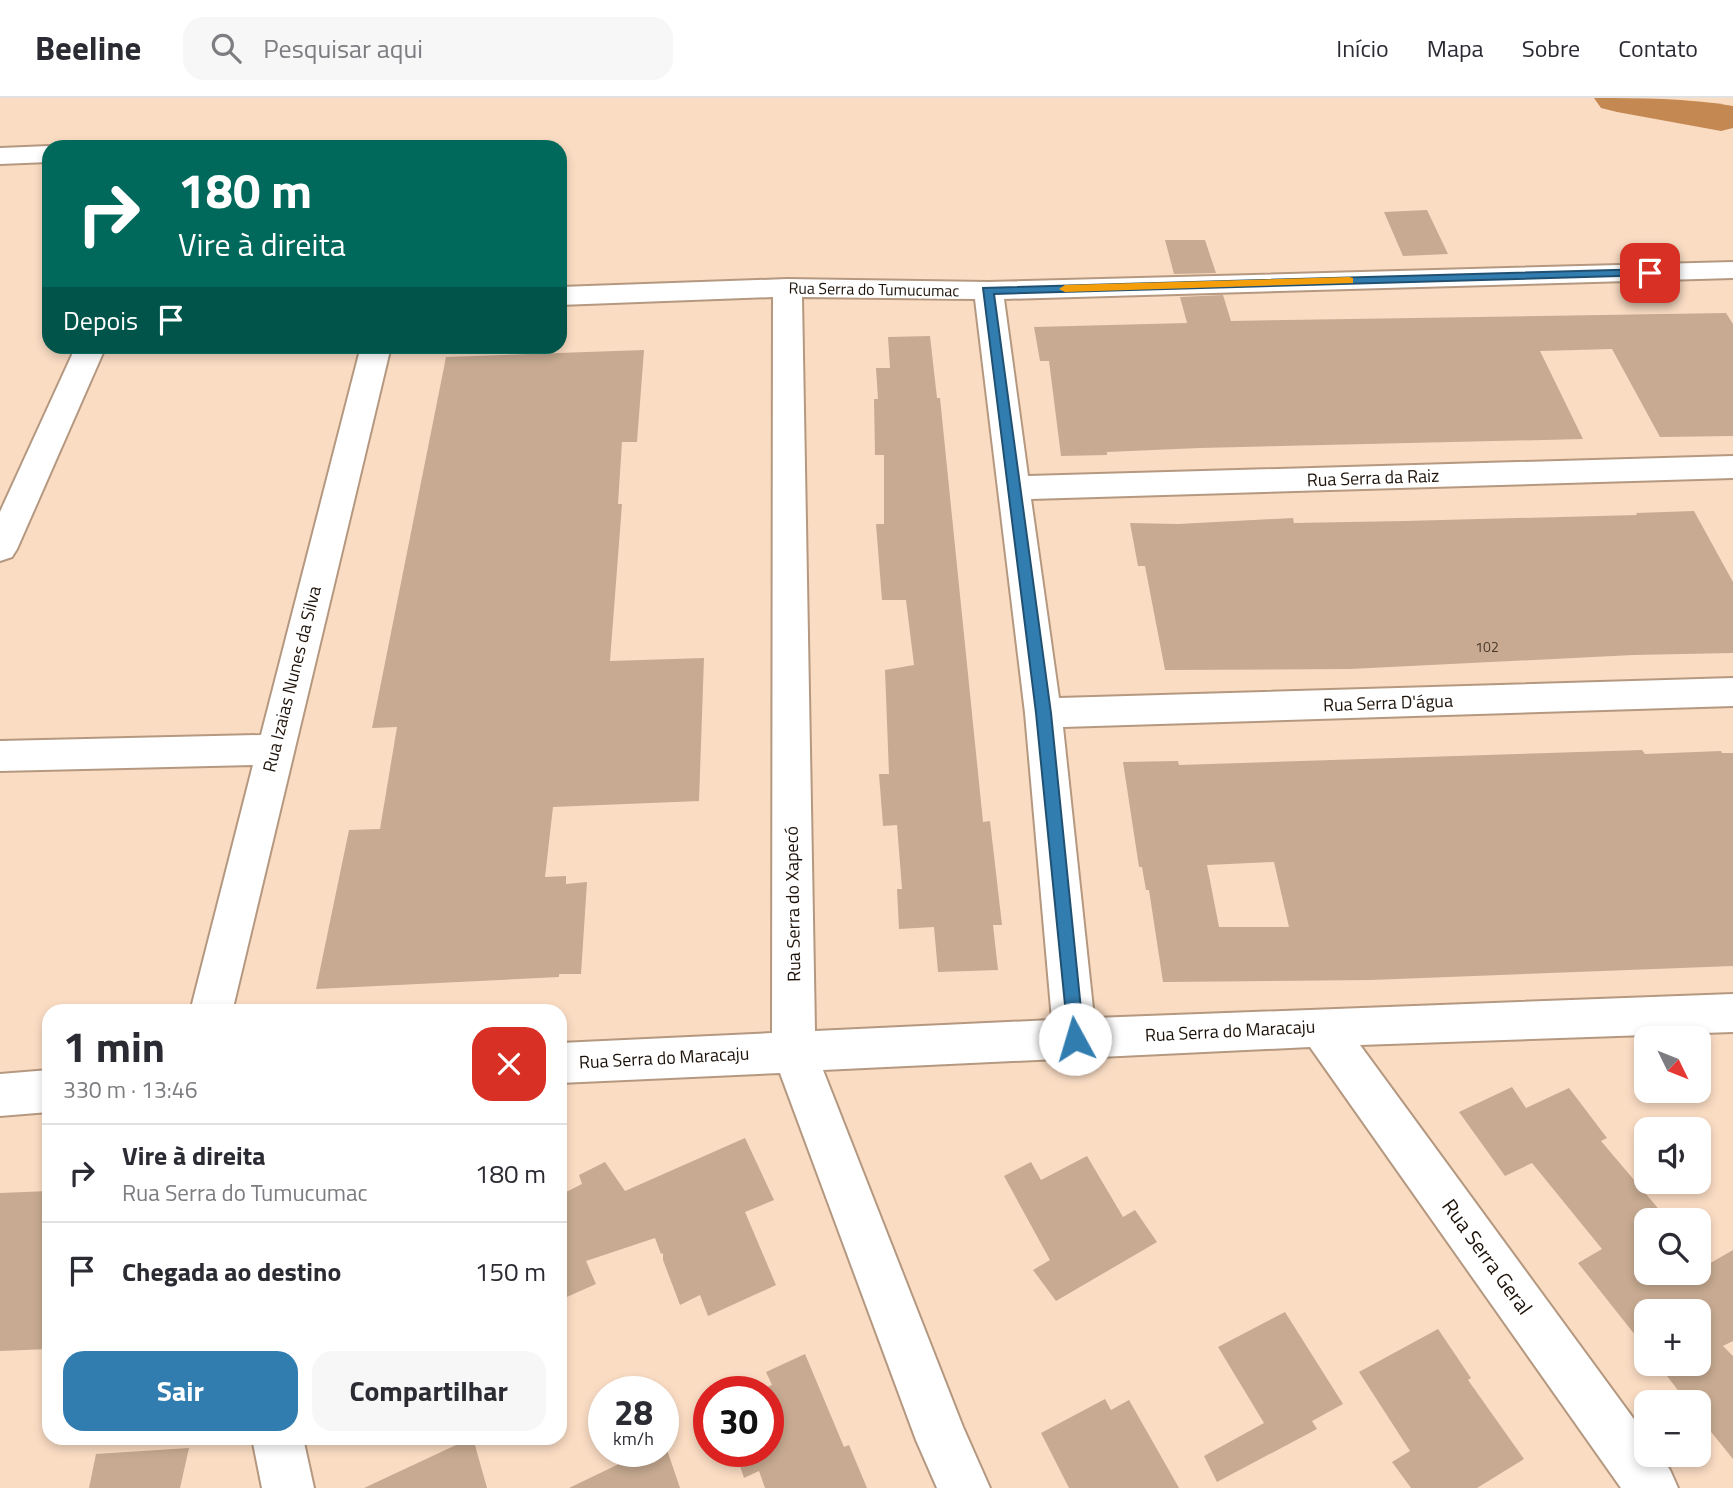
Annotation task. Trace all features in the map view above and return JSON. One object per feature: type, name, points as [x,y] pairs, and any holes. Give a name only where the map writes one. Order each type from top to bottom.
[{"type":"street","points":[[0,156],[42,154]]},
{"type":"street","name":"Rua Serra do Tumucumac","points":[[567,296],[787,288],[988,291],[1733,270]]},
{"type":"street","name":"Rua Serra do Xapecó","points":[[787,288],[794,1053],[942,1440],[964,1488]]},
{"type":"street","points":[[988,291],[1043,713],[1075,1039]]},
{"type":"street","points":[[0,549],[88,354]]},
{"type":"street","name":"Rua Izaias Nunes da Silva","points":[[213,1004],[374,354]]},
{"type":"street","name":"Rua Serra da Raiz","points":[[1014,488],[1733,467]]},
{"type":"street","name":"Rua Serra D'água","points":[[1043,713],[1733,692]]},
{"type":"street","points":[[0,756],[274,750]]},
{"type":"street","name":"Rua Serra do Maracaju","points":[[567,1063],[1321,1027],[1733,1013]]},
{"type":"street","name":"Rua Serra Geral","points":[[1321,1027],[1652,1488]]},
{"type":"street","points":[[0,1095],[42,1092]]},
{"type":"street","points":[[279,1445],[288,1488]]},
{"type":"building","points":[[1427,210],[1448,254],[1403,256],[1384,212]]},
{"type":"building","points":[[1165,240],[1205,240],[1216,273],[1174,274]]},
{"type":"building","points":[[1223,295],[1231,321],[1726,313],[1733,324],[1733,436],[1660,437],[1612,349],[1540,351],[1583,439],[1200,448],[1061,456],[1049,361],[1040,361],[1034,327],[1187,323],[1180,297]]},
{"type":"building","points":[[930,336],[937,398],[940,398],[983,822],[990,821],[1002,925],[993,925],[998,970],[938,972],[934,927],[899,929],[897,889],[902,889],[897,825],[883,826],[879,774],[889,774],[885,670],[914,665],[906,600],[882,600],[876,524],[884,524],[884,455],[875,455],[874,399],[878,399],[876,368],[890,368],[888,337]]},
{"type":"building","points":[[644,350],[637,442],[622,442],[618,504],[622,504],[610,661],[704,658],[699,801],[553,807],[545,877],[566,876],[566,884],[587,882],[581,974],[316,989],[349,830],[380,829],[397,727],[372,728],[446,357]]},
{"type":"building","points":[[1694,511],[1733,582],[1733,653],[1633,655],[1350,669],[1165,670],[1145,566],[1138,566],[1130,523],[1178,524],[1293,518],[1294,523],[1405,521]]},
{"type":"building","points":[[1642,750],[1645,754],[1721,751],[1733,753],[1733,966],[1371,980],[1163,982],[1149,890],[1146,890],[1142,867],[1139,867],[1123,762],[1178,761],[1179,765]],"holes":[[[1274,862],[1289,927],[1219,927],[1207,865]]]},
{"type":"building","points":[[1512,1087],[1526,1108],[1569,1088],[1607,1138],[1601,1141],[1634,1180],[1634,1194],[1646,1194],[1658,1208],[1634,1208],[1634,1285],[1711,1285],[1711,1263],[1733,1250],[1733,1341],[1723,1346],[1733,1356],[1733,1459],[1711,1432],[1711,1390],[1678,1390],[1667,1376],[1711,1376],[1711,1299],[1634,1299],[1634,1334],[1578,1263],[1602,1249],[1532,1163],[1505,1176],[1459,1112]]},
{"type":"building","points":[[745,1138],[774,1200],[745,1212],[776,1285],[708,1316],[700,1295],[680,1305],[663,1260],[663,1253],[661,1254],[655,1238],[586,1261],[596,1284],[567,1297],[567,1192],[582,1184],[579,1175],[605,1162],[625,1191]]},
{"type":"building","points":[[1087,1156],[1123,1217],[1135,1210],[1157,1242],[1056,1301],[1033,1270],[1050,1260],[1004,1176],[1031,1162],[1041,1180]]},
{"type":"building","points":[[42,1191],[42,1349],[0,1351],[0,1193]]},
{"type":"building","points":[[1285,1312],[1343,1404],[1312,1421],[1317,1429],[1217,1482],[1204,1456],[1264,1423],[1218,1347]]},
{"type":"building","points":[[1438,1329],[1471,1378],[1468,1380],[1524,1459],[1477,1488],[1411,1488],[1392,1462],[1410,1451],[1359,1372]]},
{"type":"building","points":[[805,1354],[844,1447],[849,1445],[867,1488],[765,1488],[759,1471],[744,1478],[740,1467],[784,1467],[784,1376],[768,1376],[766,1372]]},
{"type":"building","points":[[1105,1399],[1111,1410],[1129,1400],[1179,1488],[1069,1488],[1041,1433]]},
{"type":"building","points":[[456,1445],[475,1445],[487,1488],[364,1488]]},
{"type":"building","points":[[189,1448],[180,1488],[89,1488],[96,1454]]},
{"type":"building","points":[[613,1467],[673,1467],[680,1488],[569,1488]]},
{"type":"waterway","points":[[1617,98],[1721,117]]},
{"type":"slow traffic","points":[[1065,289],[1349,281]]},
{"type":"route","points":[[1075,1039],[1043,713],[988,291],[1650,273]]}]
